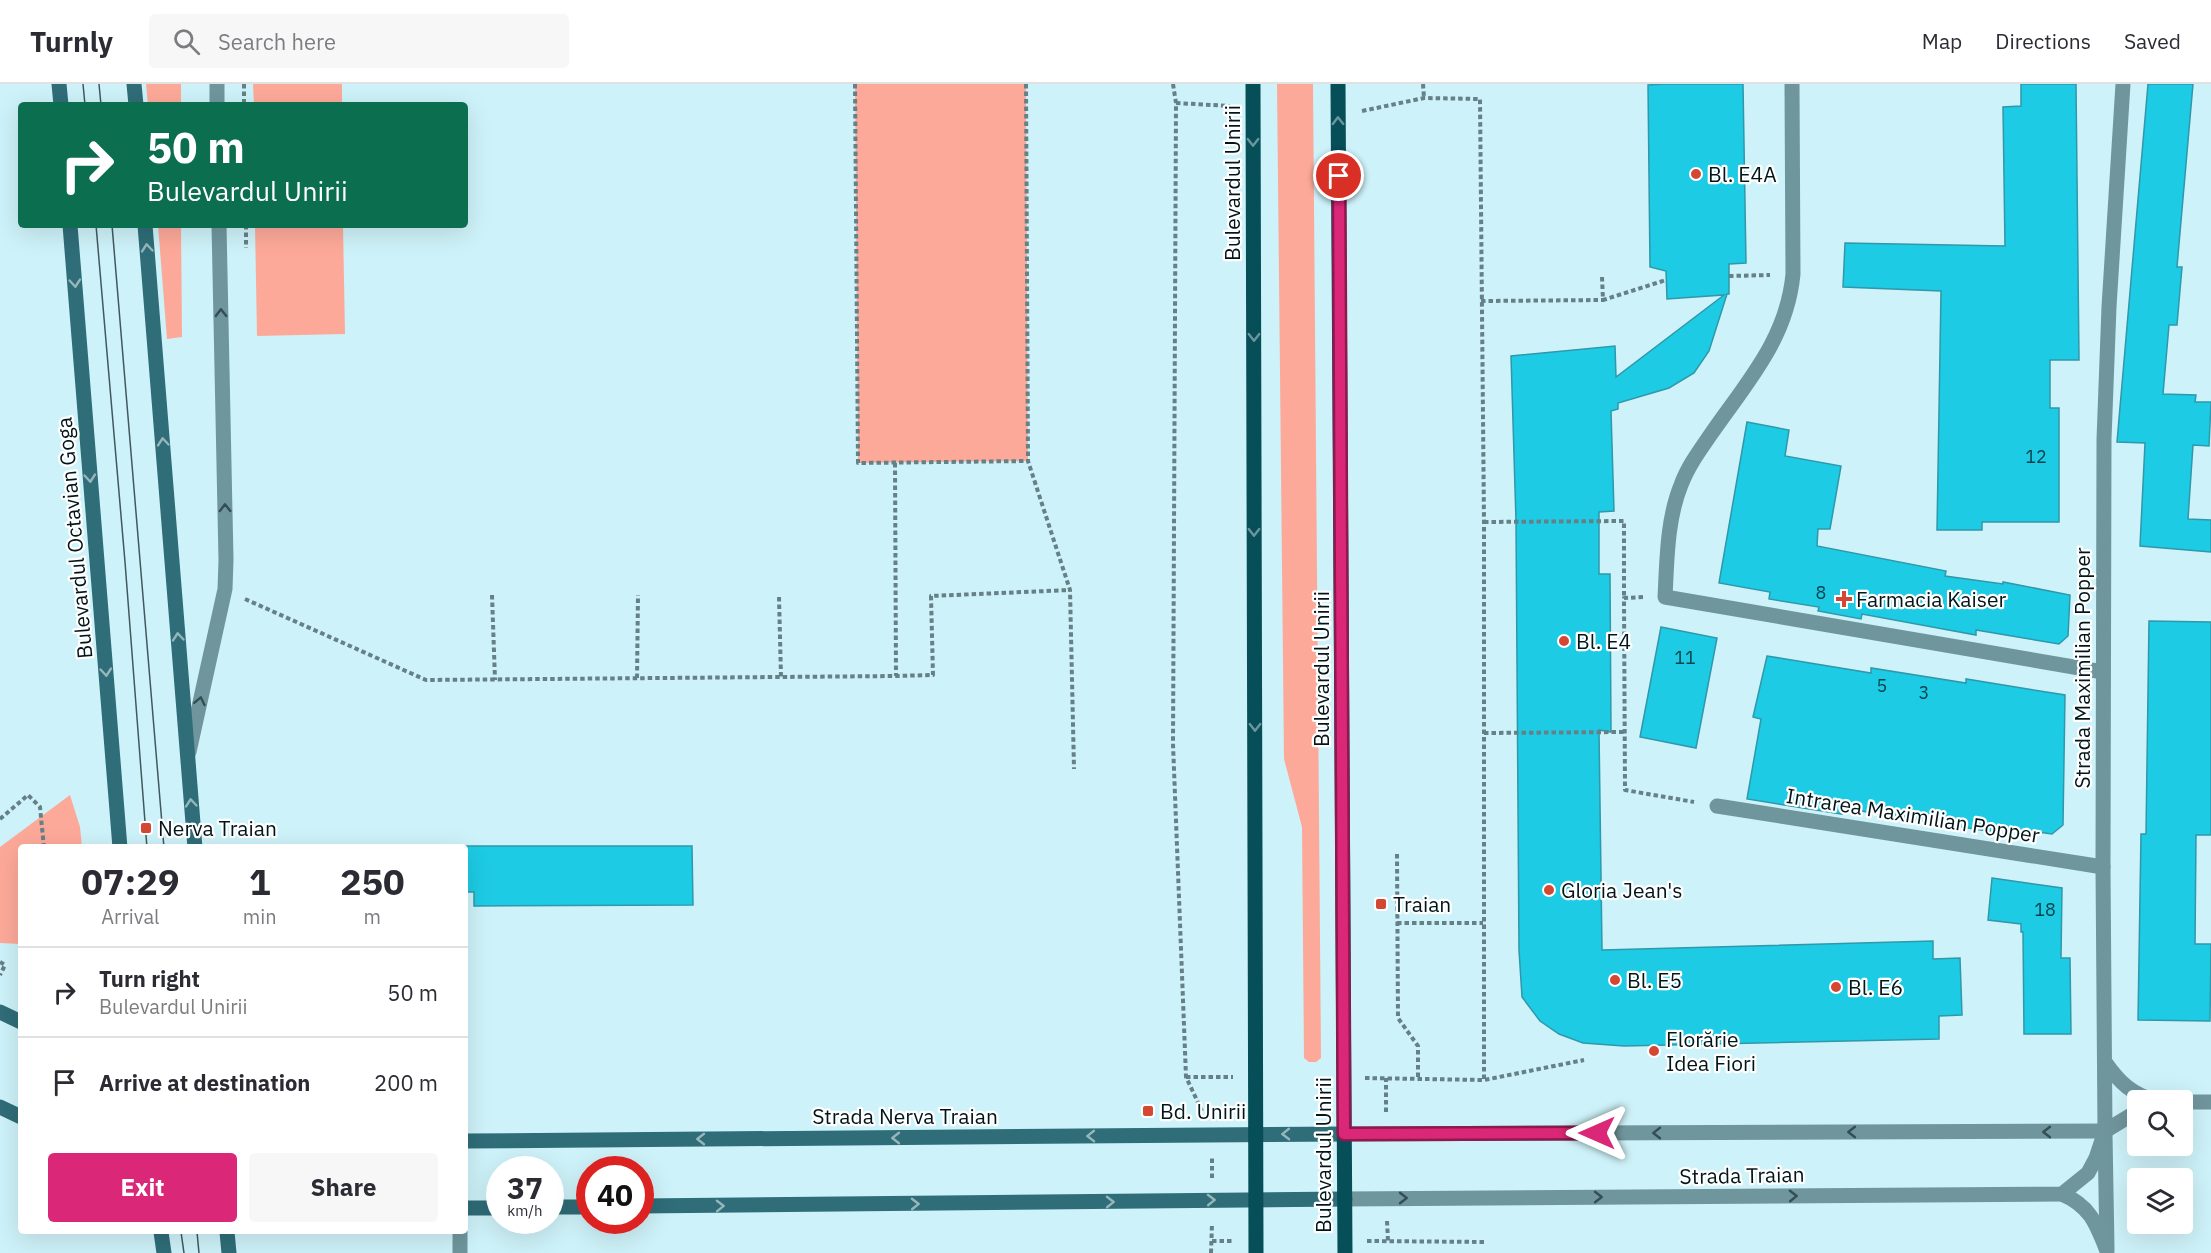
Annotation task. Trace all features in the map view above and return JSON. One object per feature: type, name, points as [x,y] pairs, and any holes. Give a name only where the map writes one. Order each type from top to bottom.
[{"type":"main road","points":[[134,84],[136,102]]},
{"type":"main road","name":"Bulevardul Unirii","points":[[1253,84],[1256,1253]]},
{"type":"main road","name":"Bulevardul Unirii","points":[[1338,84],[1345,1247]]},
{"type":"main road","points":[[59,85],[61,102]]},
{"type":"main road","name":"Bulevardul Octavian Goga","points":[[70,228],[120,844]]},
{"type":"main road","points":[[145,228],[195,844]]},
{"type":"main road","points":[[3,1013],[18,1012]]},
{"type":"main road","points":[[3,1013],[18,1020]]},
{"type":"main road","points":[[0,1107],[18,1116]]},
{"type":"main road","name":"Strada Nerva Traian","points":[[468,1141],[1344,1134]]},
{"type":"main road","points":[[654,1206],[1345,1199]]},
{"type":"main road","points":[[468,1208],[486,1208]]},
{"type":"main road","points":[[161,1234],[164,1253]]},
{"type":"main road","points":[[227,1234],[229,1253]]},
{"type":"street","points":[[216,84],[217,102]]},
{"type":"street","points":[[1792,84],[1793,274],[1791,296],[1777,337],[1694,459],[1680,485],[1670,528],[1665,597],[2103,672]]},
{"type":"street","name":"Strada Maximilian Popper","points":[[2107,1252],[2103,867],[2106,382],[2123,84]]},
{"type":"street","points":[[188,758],[225,589],[219,228]]},
{"type":"street","name":"Intrarea Maximilian Popper","points":[[1717,806],[2103,867]]},
{"type":"street","points":[[2104,1062],[2118,1081],[2130,1090]]},
{"type":"street","points":[[2193,1102],[2211,1102]]},
{"type":"street","points":[[2107,1252],[2098,1228],[2088,1212],[2077,1201],[2062,1194],[2088,1173],[2105,1131],[2127,1118]]},
{"type":"street","name":"Strada Traian","points":[[1344,1134],[2105,1131]]},
{"type":"street","name":"Strada Traian","points":[[1345,1199],[2062,1194]]},
{"type":"street","points":[[460,1234],[460,1253]]},
{"type":"path","points":[[244,84],[244,102]]},
{"type":"path","points":[[855,84],[858,463],[1028,462]]},
{"type":"path","points":[[1026,84],[1028,462],[1070,590],[1074,769]]},
{"type":"path","points":[[1173,84],[1176,103],[1173,744],[1186,1077],[1212,1135],[1211,1253]]},
{"type":"path","points":[[1423,84],[1424,98]]},
{"type":"path","points":[[1338,110],[1362,111],[1424,98],[1480,99],[1480,300],[1484,522],[1484,1080]]},
{"type":"path","points":[[1176,103],[1253,107]]},
{"type":"path","points":[[246,228],[246,248]]},
{"type":"path","points":[[1729,276],[1793,274]]},
{"type":"path","points":[[1602,277],[1603,300]]},
{"type":"path","points":[[1480,300],[1603,300],[1666,279]]},
{"type":"path","points":[[895,463],[896,676]]},
{"type":"path","points":[[1484,522],[1624,521],[1625,790],[1717,806]]},
{"type":"path","points":[[240,597],[426,680],[495,680],[933,675],[931,597],[1070,590]]},
{"type":"path","points":[[492,595],[495,680]]},
{"type":"path","points":[[637,678],[638,595]]},
{"type":"path","points":[[779,597],[782,677]]},
{"type":"path","points":[[1624,598],[1665,597]]},
{"type":"path","points":[[1484,733],[1625,732]]},
{"type":"path","points":[[0,819],[28,795],[40,807],[44,844]]},
{"type":"path","points":[[1397,854],[1398,1018],[1418,1046],[1418,1078]]},
{"type":"path","points":[[1397,923],[1483,923]]},
{"type":"path","points":[[0,962],[5,965],[0,975]]},
{"type":"path","points":[[1344,1078],[1484,1080],[1584,1060]]},
{"type":"path","points":[[1186,1077],[1256,1077]]},
{"type":"path","points":[[1386,1078],[1386,1134]]},
{"type":"path","points":[[1345,1247],[1487,1242]]},
{"type":"shaded area","points":[[146,84],[181,84],[181,102],[148,102]]},
{"type":"shaded area","points":[[253,84],[342,84],[342,102],[254,102]]},
{"type":"shaded area","points":[[855,84],[1026,84],[1028,461],[858,463]]},
{"type":"shaded area","points":[[1277,84],[1313,84],[1321,1058],[1316,1062],[1309,1062],[1304,1058],[1302,827],[1284,759]]},
{"type":"shaded area","points":[[158,228],[181,228],[182,337],[167,339]]},
{"type":"shaded area","points":[[255,228],[343,228],[345,334],[257,336]]},
{"type":"shaded area","points":[[70,795],[80,827],[82,844],[18,844],[18,944],[0,943],[0,847]]},
{"type":"building","points":[[1743,84],[1746,263],[1729,264],[1729,294],[1727,294],[1709,351],[1694,373],[1669,388],[1618,403],[1618,409],[1611,411],[1614,511],[1599,512],[1599,574],[1610,574],[1611,732],[1599,730],[1602,950],[1933,941],[1933,959],[1960,958],[1962,1015],[1939,1016],[1939,1039],[1624,1046],[1583,1043],[1559,1034],[1540,1021],[1522,997],[1519,950],[1516,521],[1511,356],[1615,346],[1616,377],[1724,295],[1667,299],[1666,271],[1650,267],[1648,85]]},
{"type":"building","points":[[2021,84],[2076,84],[2079,360],[2050,360],[2050,408],[2059,408],[2059,522],[1982,522],[1982,530],[1937,530],[1941,291],[1843,287],[1845,243],[2005,246],[2003,107],[2021,106]]},
{"type":"building","points":[[2148,84],[2193,84],[2177,267],[2182,267],[2177,325],[2169,325],[2163,394],[2196,395],[2195,402],[2211,402],[2209,446],[2193,445],[2188,519],[2211,520],[2211,552],[2140,546],[2145,443],[2117,442]]},
{"type":"building","points":[[1747,422],[1789,430],[1785,456],[1841,466],[1830,529],[1818,529],[1817,546],[1946,571],[1945,576],[2003,584],[2003,582],[2070,595],[2068,636],[2059,644],[1976,630],[1976,635],[1862,614],[1861,619],[1818,611],[1819,607],[1769,599],[1770,592],[1719,583]]},
{"type":"building","points":[[2149,621],[2211,622],[2211,835],[2196,835],[2195,944],[2211,944],[2210,1021],[2138,1020],[2141,834],[2146,834]]},
{"type":"building","points":[[1661,627],[1717,638],[1696,748],[1640,737]]},
{"type":"building","points":[[1767,656],[1871,673],[1871,668],[1966,683],[1966,679],[2065,695],[2063,825],[2052,834],[1994,826],[1993,832],[1842,808],[1842,814],[1747,799],[1761,719],[1753,717]]},
{"type":"building","points":[[468,846],[692,846],[693,905],[474,906],[474,892],[468,892]]},
{"type":"building","points":[[1992,878],[2062,888],[2061,958],[2070,958],[2071,1034],[2024,1034],[2023,932],[2021,932],[2021,924],[1988,920]]},
{"type":"tram line","points":[[83,84],[85,102]]},
{"type":"tram line","points":[[99,84],[101,102]]},
{"type":"tram line","points":[[96,228],[147,844]]},
{"type":"tram line","points":[[112,228],[164,844]]},
{"type":"tram line","points":[[181,1234],[184,1253]]},
{"type":"tram line","points":[[197,1234],[199,1253]]},
{"type":"place","name":"Bl. E4A","points":[[1696,174]]},
{"type":"place","name":"Farmacia Kaiser","points":[[1844,599]]},
{"type":"place","name":"Bl. E4","points":[[1564,641]]},
{"type":"place","name":"Nerva Traian","points":[[146,828]]},
{"type":"place","name":"Gloria Jean's","points":[[1549,890]]},
{"type":"place","name":"Traian","points":[[1381,904]]},
{"type":"place","name":"Bl. E5","points":[[1615,980]]},
{"type":"place","name":"Bl. E6","points":[[1836,987]]},
{"type":"place","name":"Florărie Idea Fiori","points":[[1654,1051]]},
{"type":"place","name":"Bd. Unirii","points":[[1148,1111]]},
{"type":"route","points":[[1339,176],[1344,1134],[1597,1133]]}]
